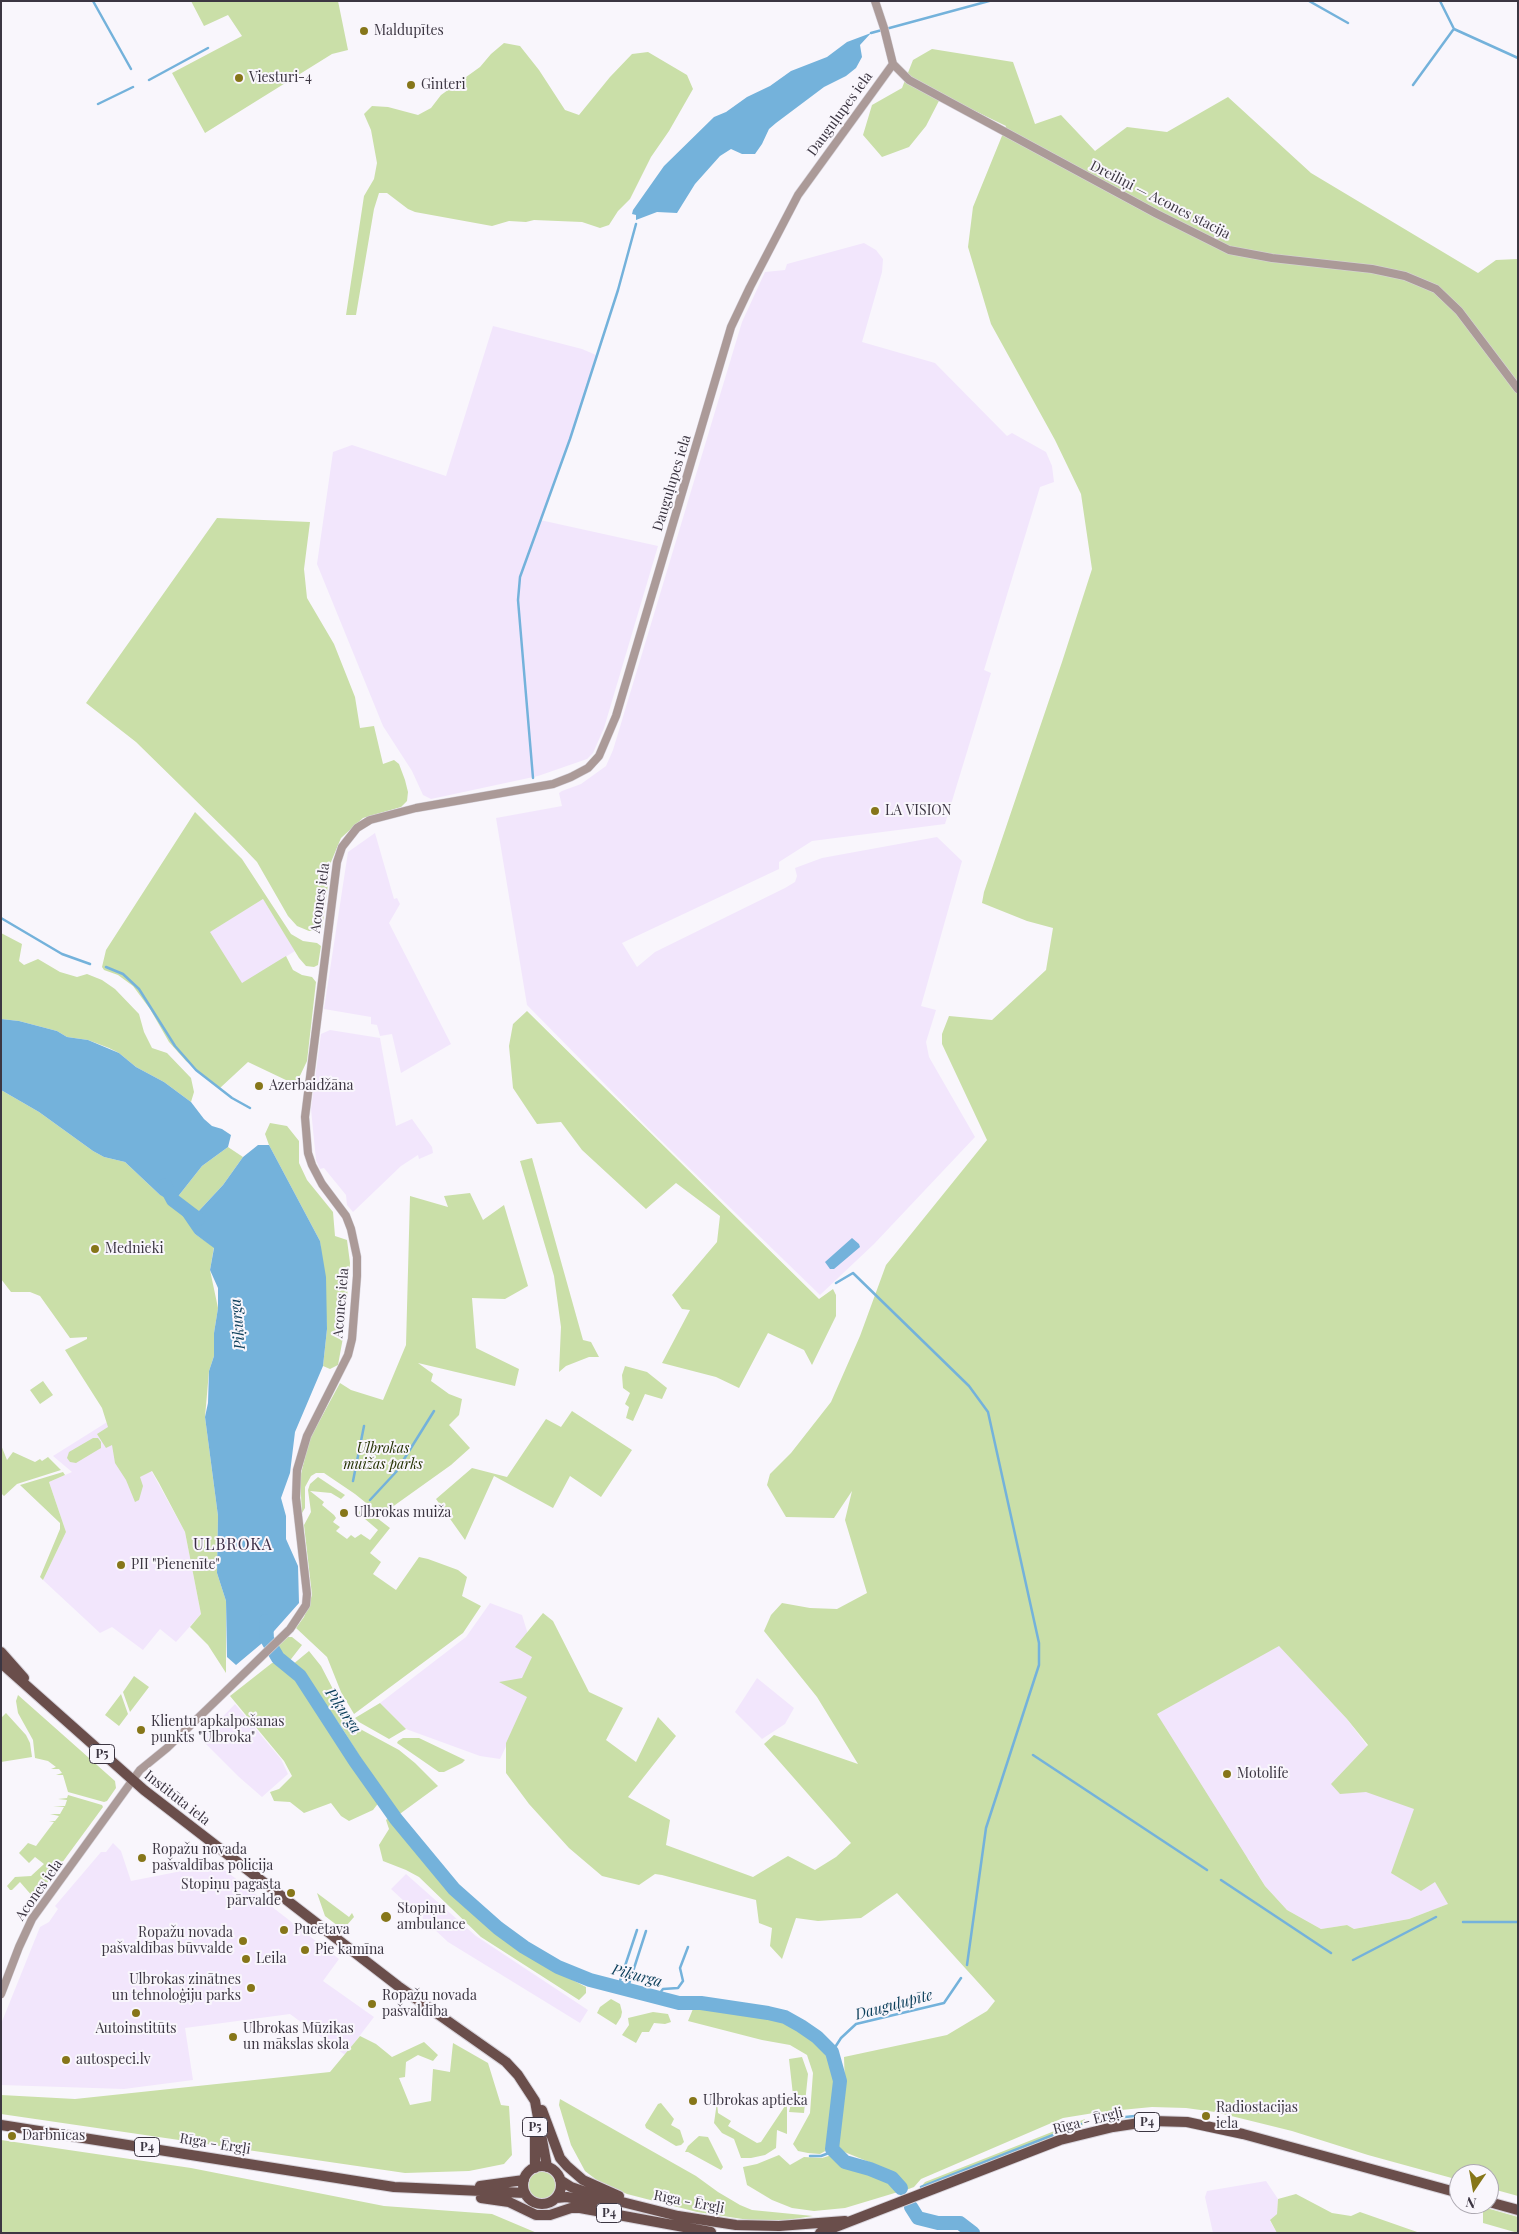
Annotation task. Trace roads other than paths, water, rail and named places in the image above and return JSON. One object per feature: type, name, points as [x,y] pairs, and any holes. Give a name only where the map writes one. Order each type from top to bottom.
[{"type":"main road","name":"Institūta iela","points":[[1,1652],[14,1664],[30,1687]]},
{"type":"main road","name":"Institūta iela","points":[[1,1663],[133,1781],[403,1990],[497,2054],[514,2070],[527,2088]]},
{"type":"main road","name":"P5","points":[[527,2088],[544,2114],[560,2158],[573,2172],[588,2182],[622,2197],[690,2216]]},
{"type":"main road","name":"P5","points":[[527,2088],[534,2119],[535,2168]]},
{"type":"main road","name":"P5","points":[[535,2101],[547,2167]]},
{"type":"main road","name":"Rīga - Ērgļi","points":[[820,2233],[1060,2140],[1114,2126],[1153,2121],[1198,2124],[1244,2134],[1449,2190]]},
{"type":"main road","name":"Rīga - Ērgļi","points":[[1,2125],[394,2187],[525,2193]]},
{"type":"main road","points":[[547,2167],[555,2171],[560,2180],[560,2192],[549,2203],[540,2204],[531,2201],[525,2193],[524,2180],[528,2172],[535,2168],[547,2167]]},
{"type":"main road","name":"Rīga - Ērgļi","points":[[365,2181],[467,2187],[524,2180]]},
{"type":"main road","name":"Rīga - Ērgļi","points":[[560,2180],[571,2187],[598,2196],[678,2216],[690,2216],[736,2225],[766,2227],[848,2221]]},
{"type":"main road","name":"P4","points":[[394,2187],[427,2193],[495,2199],[509,2202],[536,2215],[550,2215],[571,2208],[580,2208],[714,2232]]},
{"type":"main road","name":"Rīga - Ērgļi","points":[[556,2198],[567,2197],[596,2202],[714,2232]]},
{"type":"main road","points":[[1499,2205],[1518,2210]]},
{"type":"street","points":[[875,1],[893,64]]},
{"type":"street","name":"Dreiliņi — Acones stacija","points":[[893,64],[909,80],[1215,244],[1253,255],[1372,269],[1405,276],[1436,289],[1459,311],[1518,389]]},
{"type":"street","name":"Dauguļupes iela","points":[[416,808],[553,784],[588,768],[599,756],[616,716],[732,327],[750,287],[798,195],[878,80],[893,64]]},
{"type":"street","name":"Acones iela","points":[[1,1994],[32,1919],[133,1781],[146,1765],[167,1748],[281,1637],[298,1619],[306,1604],[307,1594],[296,1498],[297,1470],[310,1428],[348,1355],[355,1310],[357,1257],[352,1228],[346,1216],[322,1184],[312,1165],[308,1153],[305,1117],[337,862],[342,847],[357,828],[370,820],[416,808]]},
{"type":"water","points":[[871,33],[860,45],[862,57],[856,68],[846,76],[824,87],[776,123],[769,129],[755,154],[742,154],[731,149],[720,156],[695,184],[677,213],[657,212],[636,220],[636,215],[632,214],[633,210],[664,166],[714,117],[726,112],[747,97],[770,86],[791,71],[827,57],[847,42]]},
{"type":"water","points":[[1,1019],[19,1021],[57,1031],[67,1037],[88,1040],[119,1053],[136,1067],[164,1082],[191,1102],[212,1126],[222,1129],[231,1135],[228,1147],[202,1166],[176,1199],[171,1201],[160,1195],[125,1162],[104,1157],[93,1151],[39,1112],[1,1090]]},
{"type":"water","points":[[258,1145],[269,1145],[320,1241],[326,1277],[327,1329],[323,1366],[295,1432],[290,1473],[281,1498],[286,1516],[286,1539],[298,1566],[299,1603],[267,1639],[236,1665],[227,1657],[226,1601],[217,1573],[218,1516],[205,1417],[208,1403],[209,1371],[214,1356],[214,1333],[218,1308],[218,1288],[210,1270],[214,1248],[195,1234],[180,1212],[185,1205],[196,1214],[223,1185],[243,1157]]},
{"type":"water","points":[[852,1238],[860,1247],[834,1269],[830,1269],[825,1262]]},
{"type":"waterway","points":[[93,1],[131,69]]},
{"type":"waterway","points":[[871,33],[989,1]]},
{"type":"waterway","points":[[1309,1],[1348,23]]},
{"type":"waterway","points":[[1440,1],[1454,29],[1518,58]]},
{"type":"waterway","points":[[1413,85],[1453,30]]},
{"type":"waterway","points":[[149,80],[208,48]]},
{"type":"waterway","points":[[98,104],[133,87]]},
{"type":"waterway","points":[[533,778],[518,600],[520,577],[570,439],[618,290],[636,224]]},
{"type":"waterway","points":[[1,918],[62,954],[90,964]]},
{"type":"waterway","points":[[106,967],[123,974],[139,989],[175,1046],[196,1070],[232,1098],[250,1108]]},
{"type":"waterway","name":"Piķurga","points":[[165,1185],[173,1200],[198,1219]]},
{"type":"waterway","points":[[836,1283],[853,1273],[969,1386],[988,1412],[1039,1643],[1039,1665],[986,1828],[967,1965]]},
{"type":"waterway","points":[[370,1500],[396,1472],[434,1411]]},
{"type":"waterway","points":[[353,1481],[364,1426]]},
{"type":"waterway","name":"Piķurga","points":[[266,1621],[267,1639],[278,1658],[300,1676],[355,1761],[396,1819],[454,1889],[498,1928],[524,1947],[558,1967],[590,1980],[679,2003],[701,2003],[768,2013],[785,2017],[801,2026],[817,2037],[832,2052],[840,2081],[832,2149],[845,2162],[892,2178],[901,2188]]},
{"type":"waterway","points":[[1033,1755],[1207,1870]]},
{"type":"waterway","points":[[1221,1880],[1331,1953]]},
{"type":"waterway","points":[[1353,1960],[1436,1917]]},
{"type":"waterway","points":[[1463,1922],[1518,1922]]},
{"type":"waterway","points":[[618,1987],[637,1930]]},
{"type":"waterway","points":[[627,1990],[646,1931]]},
{"type":"waterway","points":[[656,1998],[663,1989],[678,1988],[683,1981],[680,1968],[688,1947]]},
{"type":"waterway","name":"Dauguļupīte","points":[[832,2052],[841,2038],[856,2024],[944,2003],[961,1978]]},
{"type":"waterway","points":[[1106,2119],[1154,2114]]},
{"type":"waterway","points":[[921,2187],[1081,2124]]},
{"type":"waterway","points":[[810,2156],[821,2156],[834,2151]]},
{"type":"waterway","name":"Piķurga","points":[[911,2207],[918,2218],[938,2223],[960,2223],[973,2233]]},
{"type":"place","name":"Maldupītes","points":[[364,31]]},
{"type":"place","name":"Viesturi-4","points":[[239,78]]},
{"type":"place","name":"Ginteri","points":[[411,85]]},
{"type":"place","name":"LA VISION","points":[[875,811]]},
{"type":"place","name":"Azerbaidžāna","points":[[259,1086]]},
{"type":"place","name":"Mednieki","points":[[95,1249]]},
{"type":"place","name":"Ulbrokas muiža","points":[[344,1513]]},
{"type":"place","name":"PII \"Pienenīte\"","points":[[121,1565]]},
{"type":"place","name":"Klientu apkalpošanas punkts \"Ulbroka\"","points":[[141,1730]]},
{"type":"place","name":"Motolife","points":[[1227,1774]]},
{"type":"place","name":"Ropažu novada pašvaldības policija","points":[[142,1858]]},
{"type":"place","name":"Stopiņu pagasta pārvalde","points":[[291,1893]]},
{"type":"place","name":"Stopiņu ambulance","points":[[386,1917]]},
{"type":"place","name":"Pucētava","points":[[284,1930]]},
{"type":"place","name":"Ropažu novada pašvaldības būvvalde","points":[[243,1941]]},
{"type":"place","name":"Pie kamīna","points":[[305,1950]]},
{"type":"place","name":"Leila","points":[[246,1959]]},
{"type":"place","name":"Ulbrokas zinātnes un tehnoloģiju parks","points":[[251,1988]]},
{"type":"place","name":"Ropažu novada pašvaldība","points":[[372,2004]]},
{"type":"place","name":"Autoinstitūts","points":[[136,2013]]},
{"type":"place","name":"Ulbrokas Mūzikas un mākslas skola","points":[[233,2037]]},
{"type":"place","name":"autospeci.lv","points":[[66,2060]]},
{"type":"place","name":"Ulbrokas aptieka","points":[[693,2101]]},
{"type":"place","name":"Radiostacijas iela","points":[[1206,2116]]},
{"type":"place","name":"Darbnīcas","points":[[12,2136]]},
{"type":"district","name":"ULBROKA","points":[[233,1545]]},
{"type":"park label","name":"Ulbrokas muižas parks","points":[[383,1458]]}]
